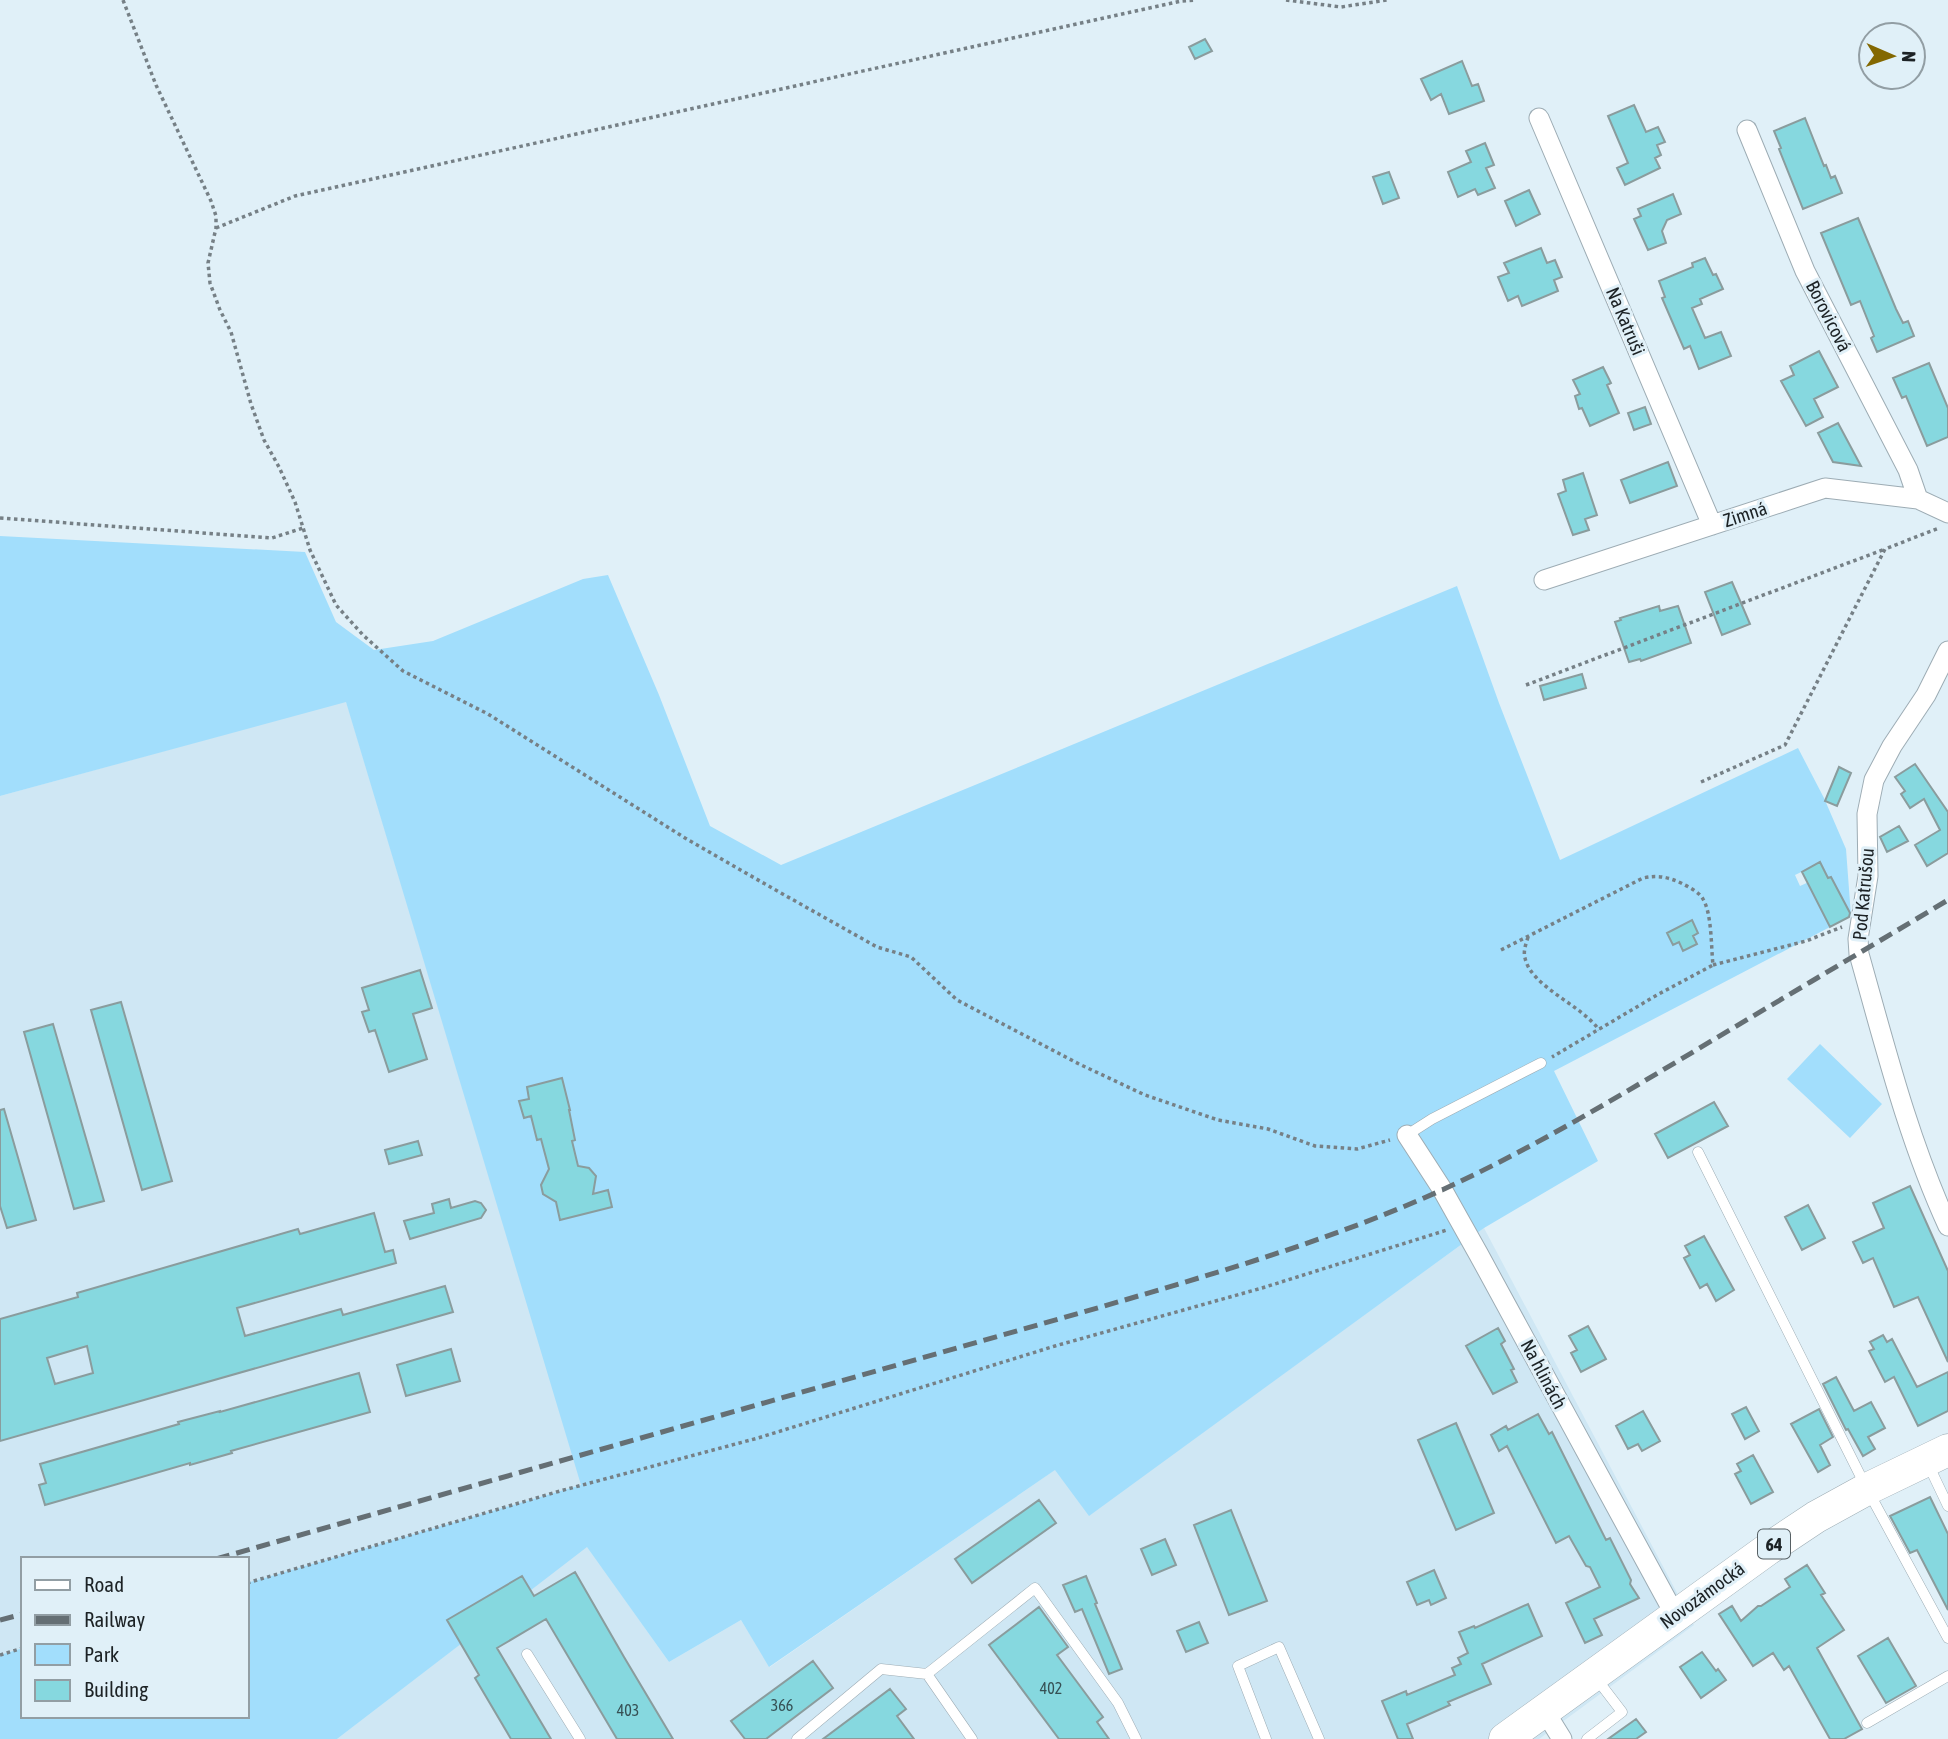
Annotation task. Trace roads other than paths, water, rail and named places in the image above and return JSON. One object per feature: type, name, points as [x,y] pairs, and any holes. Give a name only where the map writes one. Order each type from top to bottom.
[{"type":"main road","name":"Novozámocká","points":[[1505,1739],[1806,1523],[1867,1489],[1940,1470]]},
{"type":"street","name":"Na Katruši","points":[[1539,118],[1712,525]]},
{"type":"street","name":"Borovicová","points":[[1748,130],[1805,271],[1908,470],[1917,499]]},
{"type":"street","name":"Zimná","points":[[1544,580],[1825,488],[1917,499],[1948,513]]},
{"type":"street","name":"Pod Katrušou","points":[[1948,651],[1926,695],[1874,779],[1867,814],[1868,876],[1858,939],[1859,954],[1905,1117],[1948,1226]]},
{"type":"street","name":"Na hlinách","points":[[1407,1135],[1462,1225],[1675,1615]]},
{"type":"street","points":[[1544,1710],[1562,1739]]},
{"type":"lane","points":[[1407,1135],[1541,1063]]},
{"type":"lane","points":[[1698,1152],[1867,1489],[1948,1638]]},
{"type":"lane","points":[[1940,1470],[1948,1506]]},
{"type":"lane","points":[[797,1739],[881,1669],[928,1674],[1035,1588],[1118,1703],[1136,1739]]},
{"type":"lane","points":[[1266,1739],[1238,1666],[1279,1647],[1319,1739]]},
{"type":"lane","points":[[527,1654],[580,1739]]},
{"type":"lane","points":[[928,1674],[972,1739]]},
{"type":"lane","points":[[1587,1739],[1622,1712],[1593,1674]]},
{"type":"lane","points":[[1867,1723],[1948,1676]]},
{"type":"railway","points":[[223,1557],[1101,1307],[1358,1225],[1442,1190],[1538,1142],[1948,900]]},
{"type":"railway","points":[[0,1620],[21,1615]]}]
